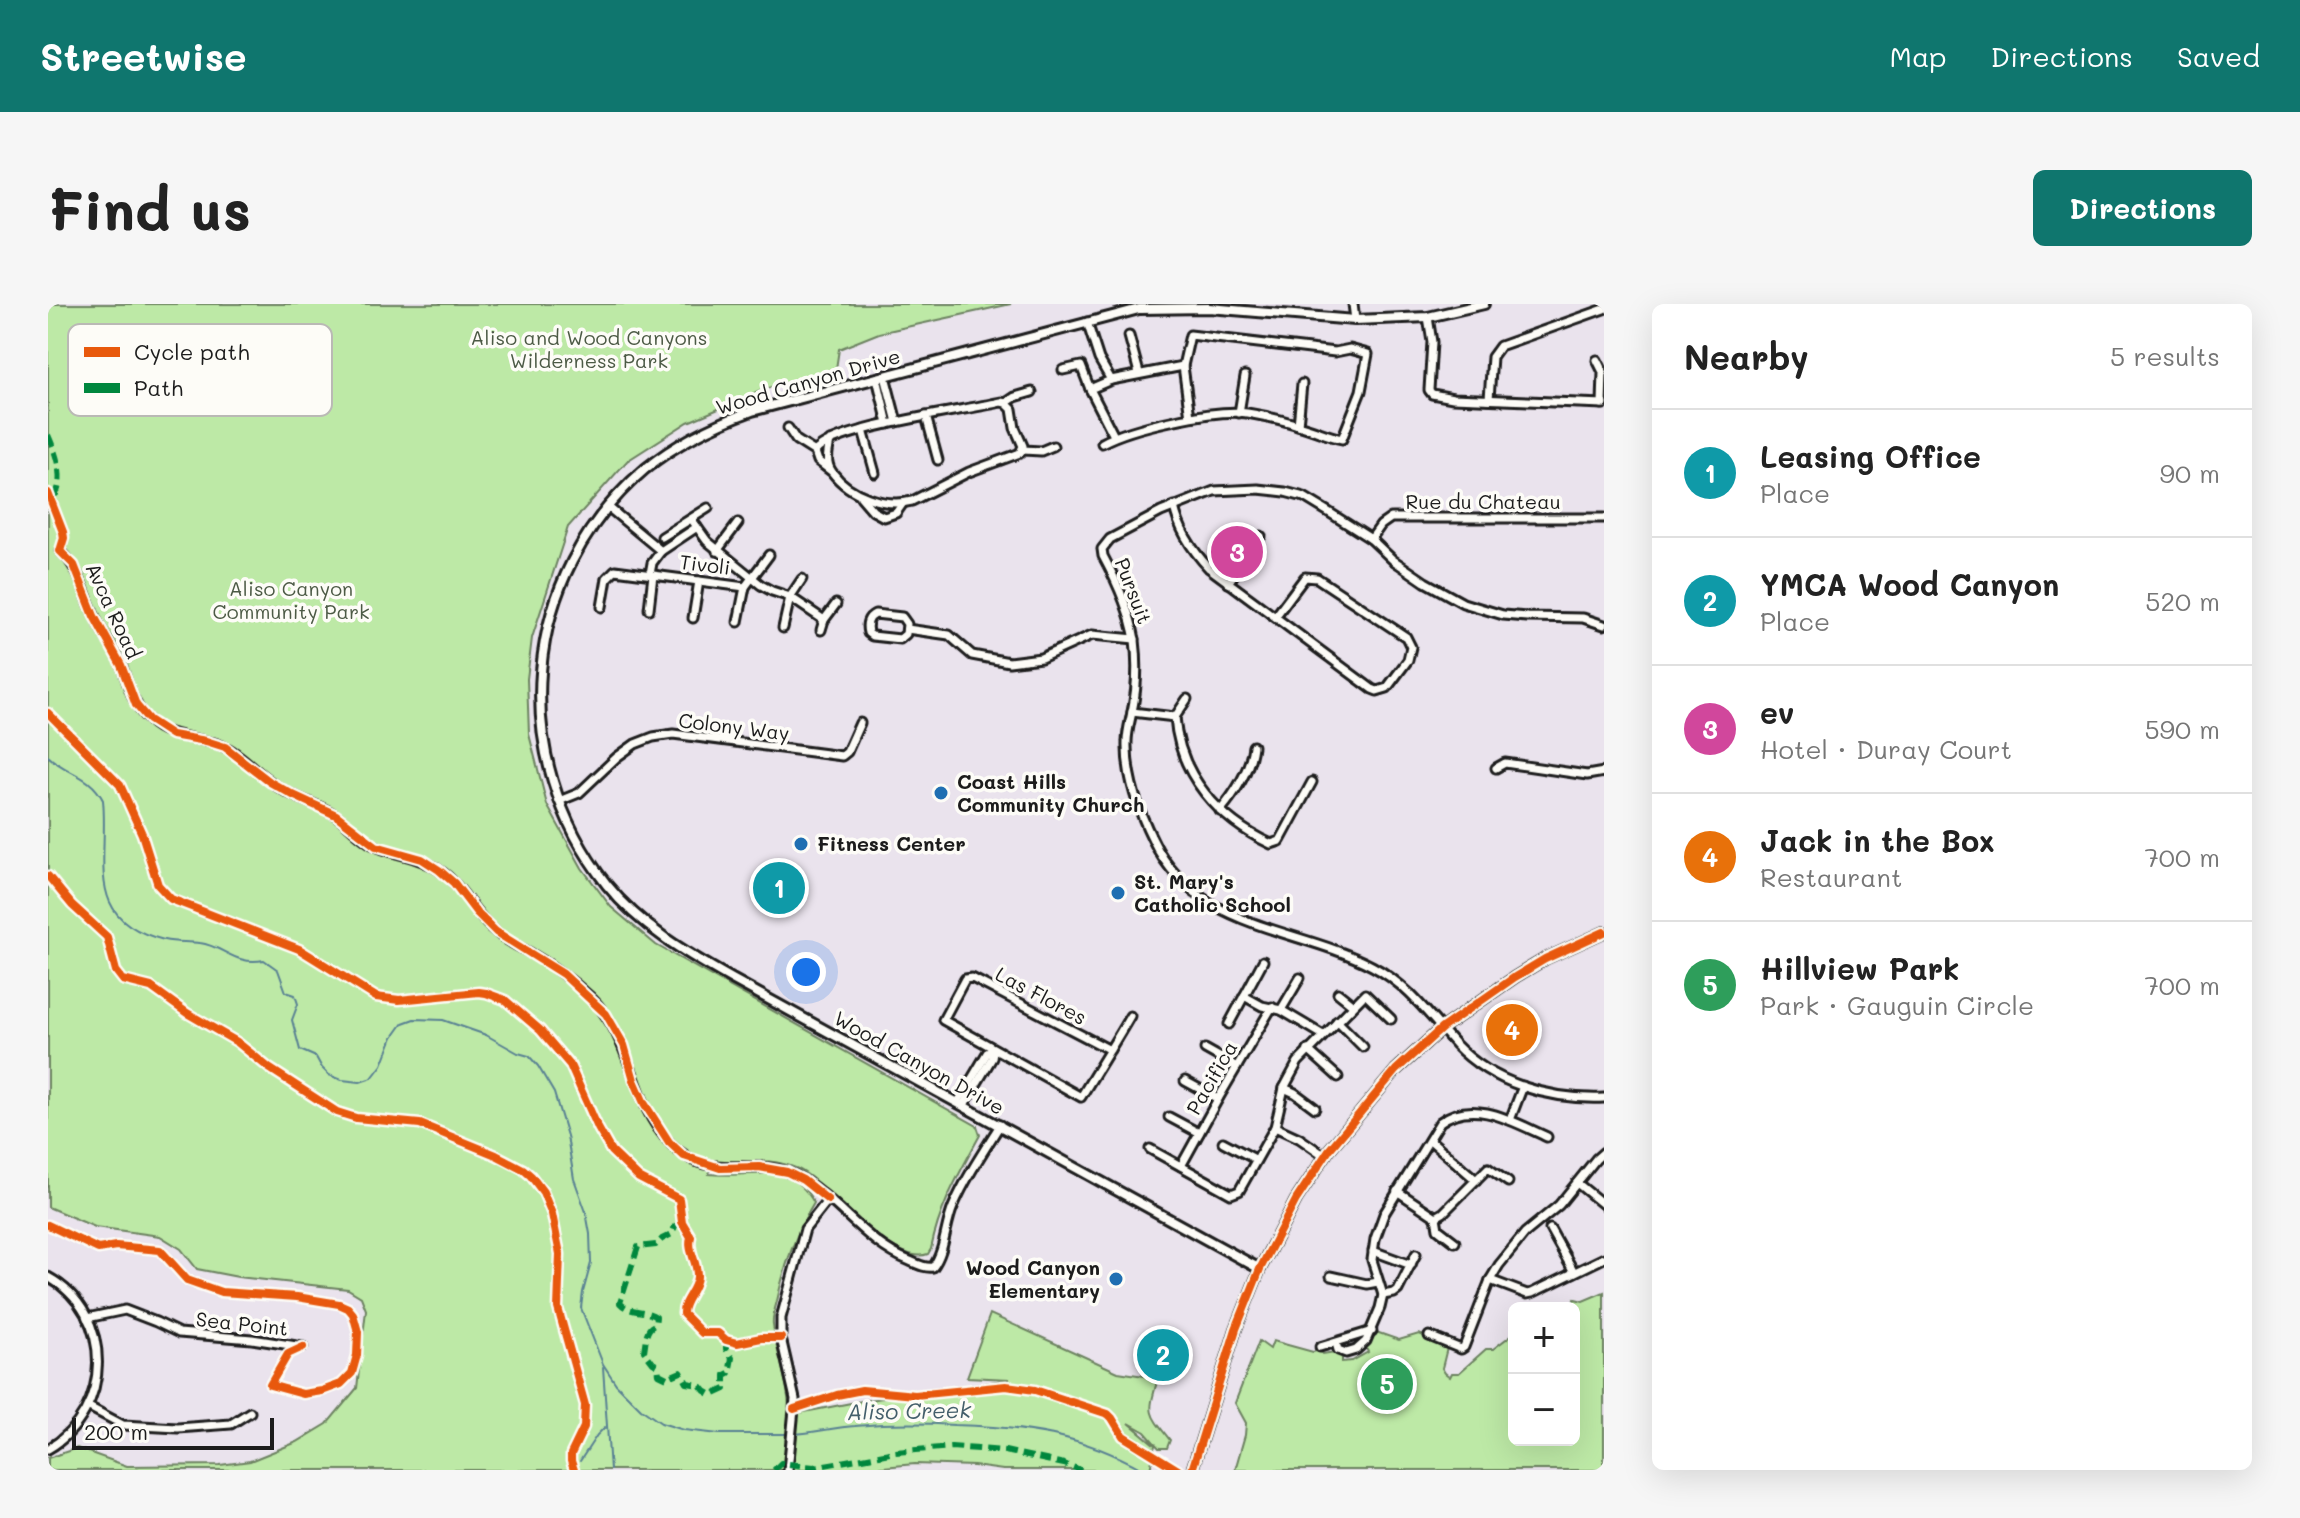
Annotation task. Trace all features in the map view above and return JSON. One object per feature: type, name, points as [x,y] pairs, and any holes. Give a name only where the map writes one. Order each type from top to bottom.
[{"type":"main road","name":"Wood Canyon Drive","points":[[1260,1269],[732,979],[649,927],[608,886],[591,863],[559,801],[548,762],[541,717],[541,655],[567,572],[608,507],[647,468],[695,435],[725,421],[752,411],[1139,309],[1209,308],[1355,320],[1428,317],[1484,304]]},
{"type":"main road","points":[[1192,1470],[1236,1329],[1260,1269],[1296,1200],[1352,1120],[1396,1070],[1442,1028],[1545,959],[1604,932]]},
{"type":"street","points":[[1355,304],[1355,320]]},
{"type":"street","points":[[1489,399],[1492,357],[1500,346],[1604,309]]},
{"type":"street","points":[[1428,317],[1432,342],[1429,390],[1432,394],[1603,404],[1603,372],[1597,360]]},
{"type":"street","points":[[1087,322],[1099,359],[1111,380]]},
{"type":"street","points":[[1129,336],[1139,373]]},
{"type":"street","points":[[1102,443],[1114,436],[1190,417],[1239,413],[1298,425],[1342,439],[1361,391],[1368,354],[1350,349],[1335,352],[1189,336],[1183,366],[1190,417]]},
{"type":"street","points":[[1063,370],[1081,366],[1114,436]]},
{"type":"street","points":[[1090,389],[1139,373],[1183,366]]},
{"type":"street","points":[[1239,413],[1245,376]]},
{"type":"street","points":[[881,377],[893,423]]},
{"type":"street","points":[[1298,425],[1302,384]]},
{"type":"street","points":[[815,452],[821,445],[863,430],[954,410],[1006,403],[1032,392]]},
{"type":"street","points":[[1006,403],[1012,409],[1023,450]]},
{"type":"street","points":[[926,416],[938,460]]},
{"type":"street","points":[[788,428],[803,447],[815,452],[818,461],[860,495],[873,511],[884,517],[896,513],[903,503]]},
{"type":"street","points":[[863,430],[875,473]]},
{"type":"street","points":[[830,441],[828,459],[831,471]]},
{"type":"street","points":[[860,495],[903,503],[912,501],[969,472],[1023,450],[1041,451],[1053,446]]},
{"type":"street","name":"Pursuit","points":[[1604,625],[1583,618],[1517,617],[1472,606],[1430,586],[1393,560],[1371,539],[1304,497],[1285,492],[1258,489],[1214,491],[1174,506],[1110,539],[1102,549],[1127,609],[1135,639],[1136,668],[1126,739],[1131,782],[1154,843],[1169,867],[1189,888],[1212,905],[1240,919],[1373,966],[1414,997],[1457,1046],[1499,1075],[1523,1086],[1564,1097],[1604,1098]]},
{"type":"street","points":[[1174,506],[1177,520],[1196,555],[1209,568],[1228,583],[1372,689],[1387,688],[1408,660],[1410,642],[1401,633],[1317,578],[1305,577],[1275,617]]},
{"type":"street","name":"Tivoli","points":[[608,507],[661,551]]},
{"type":"street","points":[[662,537],[708,508]]},
{"type":"street","name":"Rue du Chateau","points":[[1371,539],[1381,525],[1391,518],[1604,518]]},
{"type":"street","name":"Tivoli","points":[[692,520],[717,551],[752,578],[772,591],[790,597],[824,620]]},
{"type":"street","points":[[717,551],[738,523]]},
{"type":"street","name":"Tivoli","points":[[651,575],[652,563],[661,551],[697,527]]},
{"type":"street","points":[[1228,583],[1261,536]]},
{"type":"street","name":"Avca Road","points":[[60,551],[74,565],[94,616],[121,665],[136,705],[149,720],[172,735],[225,747],[270,782],[336,815],[376,846],[422,859],[439,870],[496,932],[563,974],[606,1014],[624,1045],[644,1103],[660,1131],[684,1156],[713,1167],[759,1167],[787,1172],[803,1180],[879,1245],[924,1267],[935,1265],[960,1192],[1000,1125]]},
{"type":"street","points":[[752,578],[769,555]]},
{"type":"street","name":"Tivoli","points":[[602,607],[607,578],[615,570],[745,587],[752,578]]},
{"type":"street","points":[[649,609],[651,575]]},
{"type":"street","points":[[783,628],[790,597],[802,579]]},
{"type":"street","points":[[693,618],[699,581]]},
{"type":"street","points":[[738,622],[745,587]]},
{"type":"street","points":[[821,630],[836,604]]},
{"type":"street","points":[[875,614],[902,617],[907,629],[900,639],[872,636],[868,633],[867,621],[875,614]]},
{"type":"street","points":[[907,629],[949,635],[972,655],[1009,662],[1041,658],[1092,635],[1135,639]]},
{"type":"street","points":[[1187,699],[1175,717],[1180,750],[1187,767],[1220,811],[1240,829],[1271,844],[1280,841],[1312,782]]},
{"type":"street","points":[[1132,712],[1175,717]]},
{"type":"street","name":"Colony Way","points":[[559,801],[579,793],[627,749],[653,737],[673,734],[842,756],[847,752],[860,723]]},
{"type":"street","points":[[1220,811],[1240,782],[1252,757],[1253,746]]},
{"type":"street","points":[[1496,768],[1505,763],[1587,775],[1604,772]]},
{"type":"street","points":[[1229,1024],[1263,961]]},
{"type":"street","name":"Las Flores","points":[[1110,1050],[972,978],[965,979],[943,1020],[1081,1097],[1110,1050],[1130,1016]]},
{"type":"street","points":[[1281,1010],[1300,978]]},
{"type":"street","points":[[1338,993],[1353,1005]]},
{"type":"street","points":[[1150,1149],[1235,1194],[1275,1127],[1284,1088],[1308,1050],[1365,994],[1391,1019]]},
{"type":"street","points":[[1244,996],[1262,1006],[1281,1010],[1323,1035]]},
{"type":"street","name":"Pacifica","points":[[1181,1166],[1272,1007]]},
{"type":"street","points":[[1337,1021],[1363,1047]]},
{"type":"street","points":[[1205,1049],[1237,1067]]},
{"type":"street","points":[[961,1104],[992,1058],[993,1050]]},
{"type":"street","points":[[1308,1050],[1338,1077]]},
{"type":"street","points":[[1185,1081],[1218,1099]]},
{"type":"street","points":[[1510,1120],[1523,1086]]},
{"type":"street","points":[[1284,1088],[1315,1108]]},
{"type":"street","points":[[1336,1343],[1338,1350],[1346,1353],[1362,1346],[1372,1331],[1383,1295],[1373,1268],[1373,1251],[1384,1214],[1440,1122],[1464,1110],[1500,1116],[1547,1137]]},
{"type":"street","points":[[1169,1117],[1199,1133]]},
{"type":"street","points":[[1275,1127],[1299,1138],[1325,1156]]},
{"type":"street","points":[[1430,1140],[1476,1180]]},
{"type":"street","points":[[1223,1142],[1255,1159]]},
{"type":"street","points":[[1429,1336],[1461,1349],[1464,1347],[1499,1265],[1525,1233],[1559,1205],[1604,1152]]},
{"type":"street","points":[[1436,1217],[1488,1168],[1508,1182]]},
{"type":"street","points":[[1577,1183],[1604,1205]]},
{"type":"street","points":[[1397,1191],[1436,1217],[1438,1229],[1455,1242]]},
{"type":"street","points":[[788,1470],[794,1413],[793,1383],[781,1338],[781,1318],[805,1229],[828,1200]]},
{"type":"street","points":[[1550,1229],[1574,1272]]},
{"type":"street","points":[[1373,1251],[1411,1265]]},
{"type":"street","points":[[1383,1295],[1398,1290],[1416,1254]]},
{"type":"street","points":[[1490,1280],[1527,1294],[1604,1258]]},
{"type":"street","points":[[1331,1276],[1367,1284],[1378,1282]]},
{"type":"street","points":[[48,1277],[75,1297],[87,1318],[95,1344],[98,1377],[89,1407],[69,1434],[48,1449]]},
{"type":"street","name":"Sea Point","points":[[87,1318],[125,1310],[179,1333],[303,1347]]},
{"type":"street","points":[[1320,1347],[1372,1331]]},
{"type":"street","points":[[89,1407],[123,1425],[178,1428],[231,1424],[250,1412]]},
{"type":"green space","points":[[48,304],[1011,304],[879,333],[839,349],[836,369],[768,388],[688,422],[627,461],[568,527],[532,638],[527,679],[529,734],[547,805],[582,868],[611,907],[656,945],[977,1126],[980,1135],[945,1204],[928,1254],[914,1255],[897,1249],[798,1169],[766,1161],[713,1161],[709,1174],[781,1176],[804,1189],[814,1203],[791,1250],[773,1319],[789,1415],[1010,1379],[967,1377],[990,1314],[1118,1372],[1158,1378],[1151,1406],[1153,1417],[1170,1440],[1167,1448],[1159,1448],[1145,1432],[1129,1423],[1155,1445],[1150,1470],[1003,1470],[915,1464],[851,1470],[48,1470],[48,1458],[77,1448],[127,1466],[220,1465],[250,1461],[297,1442],[327,1424],[357,1388],[366,1310],[361,1297],[348,1289],[238,1277],[197,1269],[181,1249],[160,1236],[95,1227],[48,1207]]},
{"type":"green space","points":[[1604,1292],[1604,1470],[1235,1470],[1246,1423],[1235,1403],[1259,1341],[1270,1349],[1273,1341],[1313,1352],[1320,1350],[1323,1354],[1335,1352],[1342,1357],[1342,1362],[1352,1361],[1368,1352],[1366,1348],[1376,1332],[1399,1340],[1419,1334],[1447,1348],[1442,1368],[1450,1377],[1486,1349],[1493,1349],[1508,1338],[1508,1446],[1580,1446],[1580,1302],[1573,1302],[1575,1299],[1583,1301]]},
{"type":"waterway","name":"Aliso Creek","points":[[48,756],[85,779],[103,800],[105,885],[110,903],[121,918],[138,931],[164,940],[208,945],[237,958],[264,960],[278,970],[286,992],[295,995],[298,1004],[292,1020],[300,1050],[316,1057],[329,1075],[360,1082],[372,1078],[382,1065],[393,1037],[403,1023],[414,1019],[443,1020],[486,1035],[529,1056],[554,1093],[567,1136],[574,1179],[590,1234],[591,1263],[581,1308],[603,1364],[616,1384],[641,1409],[661,1423],[684,1430],[719,1434],[787,1434]]},
{"type":"waterway","points":[[603,1367],[610,1470]]},
{"type":"waterway","name":"Aliso Creek","points":[[794,1434],[892,1424],[1005,1428],[1075,1440],[1144,1470]]},
{"type":"waterway","points":[[580,1461],[605,1427]]},
{"type":"marked path","points":[[48,435],[60,480],[56,494],[49,495]]},
{"type":"marked path","points":[[682,1222],[656,1245],[638,1247],[620,1303],[628,1309],[656,1317],[655,1325],[648,1332],[644,1351],[658,1366],[659,1374],[667,1378],[681,1372],[687,1383],[700,1385],[712,1395],[725,1389],[725,1375],[729,1373],[732,1358],[726,1349],[726,1340]]},
{"type":"marked path","points":[[774,1470],[781,1463],[814,1467],[895,1452],[951,1447],[1005,1451],[1081,1470]]},
{"type":"cycle path","points":[[48,493],[63,532],[60,551],[74,565],[94,616],[121,665],[136,705],[149,720],[172,735],[225,747],[270,782],[336,815],[376,846],[422,859],[439,870],[496,932],[563,974],[606,1014],[624,1045],[644,1103],[669,1142],[684,1156],[720,1168],[759,1167],[787,1172],[803,1180],[828,1200]]},
{"type":"cycle path","points":[[48,713],[120,785],[142,834],[158,885],[171,899],[299,949],[376,997],[399,1000],[479,992],[505,1000],[540,1030],[570,1065],[611,1151],[639,1178],[679,1199],[682,1222],[691,1237],[690,1247],[697,1272],[683,1314],[702,1333],[718,1333],[726,1340],[737,1343],[781,1338]]},
{"type":"cycle path","points":[[48,876],[72,905],[107,937],[116,971],[123,980],[151,987],[337,1112],[356,1118],[420,1124],[496,1155],[531,1176],[543,1192],[552,1214],[560,1254],[558,1308],[585,1405],[584,1427],[571,1454],[574,1470]]},
{"type":"cycle path","points":[[1192,1470],[1236,1329],[1260,1269],[1296,1200],[1329,1150],[1396,1070],[1442,1028],[1545,959],[1604,932]]},
{"type":"cycle path","points":[[48,1225],[98,1249],[116,1246],[160,1250],[187,1280],[221,1292],[297,1297],[339,1304],[353,1314],[358,1332],[357,1355],[352,1373],[341,1384],[303,1394],[270,1385],[288,1354],[303,1347]]},
{"type":"cycle path","points":[[794,1409],[862,1390],[915,1395],[1006,1386],[1035,1390],[1108,1414],[1123,1436],[1178,1470]]},
{"type":"place","name":"ev","points":[[1237,552]]},
{"type":"place","name":"Coast Hills Community Church","points":[[941,793]]},
{"type":"place","name":"Fitness Center","points":[[801,844]]},
{"type":"place","name":"Leasing Office","points":[[779,888]]},
{"type":"place","name":"St. Mary's Catholic School","points":[[1118,893]]},
{"type":"place","name":"Jack in the Box","points":[[1512,1030]]},
{"type":"place","name":"Wood Canyon Elementary","points":[[1116,1279]]},
{"type":"place","name":"YMCA Wood Canyon","points":[[1163,1355]]},
{"type":"place","name":"Hillview Park","points":[[1387,1384]]},
{"type":"park label","name":"Aliso and Wood Canyons Wilderness Park","points":[[589,350]]},
{"type":"park label","name":"Aliso Canyon Community Park","points":[[291,600]]}]
